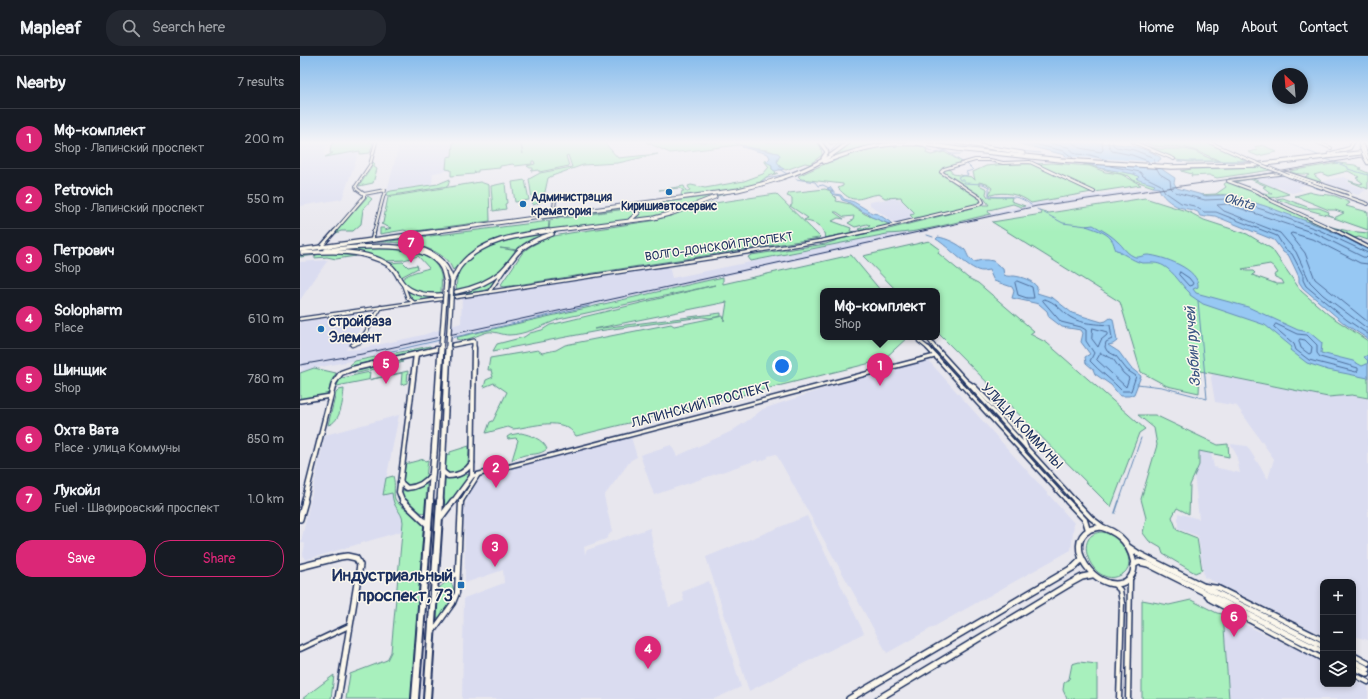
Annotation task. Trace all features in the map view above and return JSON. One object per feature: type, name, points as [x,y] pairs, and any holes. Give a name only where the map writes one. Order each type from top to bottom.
[{"type":"main road","points":[[301,252],[372,240],[737,190],[778,179],[797,172]]},
{"type":"main road","points":[[452,281],[457,269],[471,254],[488,246],[518,236],[586,228],[668,215],[708,199],[785,179],[803,172]]},
{"type":"main road","points":[[613,224],[631,220],[638,215],[638,212],[635,209],[620,207]]},
{"type":"main road","points":[[456,294],[488,281],[506,267],[518,252],[531,242],[554,234],[586,228]]},
{"type":"main road","points":[[327,247],[388,243],[423,249],[433,253],[445,262],[450,270],[452,281],[443,452],[427,699]]},
{"type":"main road","points":[[301,252],[362,246],[405,248],[424,253],[436,261],[443,269],[446,283],[415,699]]},
{"type":"main road","points":[[301,252],[337,252],[355,254],[381,261],[394,269],[403,284],[409,290],[417,293],[441,297]]},
{"type":"street","points":[[365,172],[356,186],[357,189],[364,194],[385,190],[372,240]]},
{"type":"street","name":"ВОЛГО-ДОНСКОЙ ПРОСПЕКТ","points":[[456,294],[489,292],[821,241],[888,227],[982,203],[983,200],[980,197],[943,175],[942,172]]},
{"type":"street","name":"ВОЛГО-ДОНСКОЙ ПРОСПЕКТ","points":[[1051,172],[1094,192]]},
{"type":"street","points":[[1279,172],[1368,204]]},
{"type":"street","points":[[1349,197],[1350,195],[1348,193],[1287,172],[1228,181],[1258,192],[1272,201],[1327,226],[1368,247]]},
{"type":"street","points":[[320,248],[363,199],[364,194]]},
{"type":"street","points":[[552,216],[555,200]]},
{"type":"street","points":[[489,292],[506,267]]},
{"type":"street","points":[[403,284],[408,298],[415,303]]},
{"type":"street","points":[[300,319],[415,303],[441,297]]},
{"type":"street","points":[[399,305],[405,302],[408,298]]},
{"type":"street","points":[[360,340],[381,307]]},
{"type":"street","points":[[438,524],[444,512],[472,476],[474,340],[453,345]]},
{"type":"street","name":"УЛИЦА КОММУНЫ","points":[[918,340],[925,344],[1085,520],[1088,530]]},
{"type":"street","name":"УЛИЦА КОММУНЫ","points":[[929,340],[1091,518],[1104,528]]},
{"type":"street","points":[[300,519],[330,396],[338,376],[348,370],[437,349]]},
{"type":"street","points":[[416,354],[400,482],[400,498],[408,507],[424,519],[428,526]]},
{"type":"street","name":"ЛАПИНСКИЙ ПРОСПЕКТ","points":[[472,476],[935,356]]},
{"type":"street","points":[[300,401],[330,396]]},
{"type":"street","points":[[442,470],[448,476],[458,475],[467,469],[473,462]]},
{"type":"street","points":[[400,482],[407,488],[418,487],[423,484],[432,473]]},
{"type":"street","points":[[431,633],[456,598],[459,514],[461,499],[478,475]]},
{"type":"street","points":[[1130,578],[1122,583],[1114,584],[1106,583],[1092,575],[1082,559],[1080,551],[1084,533],[1096,527],[1104,528],[1118,534],[1130,548],[1139,554],[1321,651]]},
{"type":"street","points":[[1128,699],[1130,578],[1133,565],[1130,548]]},
{"type":"street","points":[[300,567],[347,556],[356,558],[360,565],[338,699]]},
{"type":"street","points":[[849,699],[1074,567],[1082,559]]},
{"type":"street","points":[[1133,565],[1139,562],[1148,564],[1204,588],[1320,645]]},
{"type":"street","points":[[434,582],[457,574]]},
{"type":"street","points":[[878,699],[1071,583],[1082,577],[1092,575]]},
{"type":"street","points":[[1114,584],[1120,590],[1122,603],[1119,699]]},
{"type":"street","points":[[1204,588],[1218,588],[1320,639]]},
{"type":"street","points":[[1204,588],[1211,600],[1320,657]]},
{"type":"street","points":[[300,649],[350,626]]},
{"type":"street","points":[[1356,657],[1368,663]]},
{"type":"street","points":[[1356,663],[1368,669]]},
{"type":"street","points":[[1356,668],[1368,674]]},
{"type":"street","points":[[1356,676],[1368,682]]},
{"type":"shaded area","points":[[300,172],[352,172],[342,199],[300,206]]},
{"type":"shaded area","points":[[392,172],[439,172],[433,173],[432,184],[387,191]]},
{"type":"shaded area","points":[[1282,174],[1311,186],[1304,185],[1298,187],[1304,190],[1292,193],[1253,179]]},
{"type":"shaded area","points":[[1344,177],[1351,180],[1347,182],[1366,190],[1358,195],[1320,183],[1331,179]]},
{"type":"shaded area","points":[[1155,187],[1159,189],[1031,208],[519,322],[419,347],[316,368],[300,373],[300,370],[305,368],[300,368],[300,322],[356,314],[351,327],[362,326],[346,350],[359,349],[423,335],[461,323],[462,298],[669,266],[672,278],[887,234],[897,234],[1033,203]]},
{"type":"shaded area","points":[[893,198],[900,199],[919,218],[896,224],[870,205],[870,202]]},
{"type":"shaded area","points":[[328,260],[323,267],[300,300],[300,262]]},
{"type":"shaded area","points":[[928,360],[1074,523],[1071,550],[887,653],[776,454],[768,456],[768,458],[758,462],[757,460],[654,495],[640,455],[671,445],[677,456],[730,432],[763,409],[832,386]]},
{"type":"shaded area","points":[[1212,374],[1327,397],[1352,395],[1368,399],[1368,640],[1356,637],[1356,579],[1320,579],[1320,634],[1204,577],[1198,536],[1178,529],[1178,513],[1199,519],[1194,473],[1199,465],[1199,450],[1211,453],[1214,467],[1240,473],[1236,454],[1231,444],[1247,446],[1268,479],[1274,459],[1237,406],[1215,402],[1211,378]]},
{"type":"shaded area","points":[[399,415],[383,495],[392,493],[397,510],[403,516],[402,531],[305,560],[303,554],[305,544],[301,542],[325,435]]},
{"type":"shaded area","points":[[631,437],[637,457],[631,460],[604,496],[612,531],[606,539],[584,547],[585,554],[587,550],[650,528],[654,552],[669,607],[684,601],[682,592],[709,581],[741,687],[714,699],[462,699],[464,598],[504,583],[503,570],[465,583],[464,509],[474,486],[481,478],[491,473]]},
{"type":"shaded area","points":[[807,516],[864,633],[749,691],[706,557]]},
{"type":"shaded area","points":[[1223,614],[1320,661],[1320,687],[1356,687],[1356,681],[1368,687],[1368,699],[1229,699]]},
{"type":"green space","points":[[368,172],[376,172],[373,183],[359,186]]},
{"type":"green space","points":[[451,172],[475,173],[474,174],[451,176]]},
{"type":"green space","points":[[563,172],[548,178],[543,201],[533,205],[529,179],[540,173]]},
{"type":"green space","points":[[765,172],[776,172],[774,174],[778,173],[766,177],[760,182],[768,181],[738,189],[686,197],[681,195],[682,191],[684,191],[680,188],[659,190],[684,186],[686,191],[688,191],[690,190],[688,186],[691,185],[705,188],[744,181]]},
{"type":"green space","points":[[807,172],[940,172],[978,196],[982,201],[975,205],[914,219],[910,215],[914,214],[914,212],[902,200],[901,197],[885,198],[879,194],[860,199],[852,199],[838,188],[843,186],[843,184],[801,179],[798,176]]},
{"type":"green space","points":[[944,172],[952,172],[953,174],[972,177],[975,180],[973,172],[1049,172],[1092,192],[1031,203],[1022,197],[1012,194],[1001,193],[991,195],[989,194],[992,188],[987,184],[979,182],[979,185],[987,189],[986,194],[988,197],[1012,197],[1011,201],[1025,206],[1021,207],[1013,204],[989,210],[988,212],[991,214],[926,229],[887,234],[751,261],[748,257],[751,255],[826,244],[843,238],[885,230],[989,205],[984,198],[945,175]]},
{"type":"green space","points":[[1054,172],[1105,172],[1121,174],[1141,185],[1095,192]]},
{"type":"green space","points":[[1114,172],[1134,174],[1141,180],[1155,185],[1153,187],[1133,180],[1129,176]]},
{"type":"green space","points":[[1185,172],[1257,172],[1217,178],[1209,175],[1191,176],[1192,174]]},
{"type":"green space","points":[[1292,172],[1344,172],[1328,176],[1321,173],[1314,175],[1321,181],[1316,182],[1303,178],[1309,175]]},
{"type":"green space","points":[[1350,172],[1368,173],[1368,189],[1349,181],[1360,184],[1363,183],[1356,178],[1359,177]]},
{"type":"green space","points":[[1280,174],[1253,179],[1289,194],[1271,198],[1263,193],[1272,194],[1263,187],[1266,186],[1250,179],[1234,182],[1232,181]]},
{"type":"green space","points":[[450,179],[448,186],[387,196],[388,192],[391,191],[438,184]]},
{"type":"green space","points":[[525,180],[529,200],[515,202],[512,182]]},
{"type":"green space","points":[[480,182],[489,185],[490,221],[409,232],[404,230],[380,234],[380,228],[384,228],[385,230],[391,228],[381,224],[383,223],[388,197]]},
{"type":"green space","points":[[1227,182],[1256,192],[1311,220],[1308,221],[1348,231],[1368,233],[1368,240],[1359,237],[1350,239],[1321,226],[1304,221],[1305,220],[1303,221],[1238,197],[1228,195],[1197,195],[1216,194],[1226,187],[1224,184]]},
{"type":"green space","points":[[505,183],[507,203],[505,204],[506,209],[493,211],[491,186]]},
{"type":"green space","points":[[751,188],[708,198],[667,214],[630,221],[637,217],[639,213],[638,210],[629,207],[704,197]]},
{"type":"green space","points":[[825,189],[831,191],[830,192],[837,199],[836,201],[850,204],[865,214],[891,225],[861,231],[858,229],[870,226],[867,224],[855,227],[848,223],[853,220],[854,216],[844,217],[837,212],[834,212],[844,219],[838,218],[832,221],[851,228],[850,231],[855,232],[825,238],[823,231],[819,226],[804,220],[808,218],[790,206],[792,205],[792,198],[787,196],[789,193]]},
{"type":"green space","points":[[1310,192],[1332,195],[1350,203],[1346,206],[1368,212],[1368,230],[1334,218],[1344,213],[1329,210],[1295,196]]},
{"type":"green space","points":[[776,194],[820,237],[819,238],[504,287],[500,286],[523,252],[549,237],[651,221],[676,214],[694,206]]},
{"type":"green space","points":[[368,196],[372,199],[363,209],[361,224],[353,231],[341,231],[334,234]]},
{"type":"green space","points":[[1145,198],[1189,212],[1204,220],[1247,234],[1272,249],[1301,291],[1329,315],[1368,341],[1368,398],[1352,395],[1328,397],[1200,371],[1199,393],[1167,386],[1141,372],[1120,302],[992,222],[1042,214],[1039,210],[1049,213]],"holes":[[[1270,264],[1278,273],[1274,275],[1275,277],[1282,280],[1284,284],[1277,284],[1252,275],[1255,273],[1253,271],[1246,271],[1242,269]]]},
{"type":"green space","points":[[1283,198],[1310,208],[1319,208],[1329,212],[1328,215],[1334,217],[1276,199]]},
{"type":"green space","points":[[625,208],[634,209],[637,212],[628,220],[549,231],[550,220],[625,209],[536,220],[536,219]]},
{"type":"green space","points":[[549,221],[548,232],[499,242],[480,249],[468,256],[453,270],[446,260],[436,252],[424,247],[395,242],[356,243],[391,239],[391,241]]},
{"type":"green space","points":[[558,232],[548,234],[518,250],[500,248],[517,251],[499,273],[488,280],[456,291],[459,270],[469,258],[479,251],[492,245],[519,237]]},
{"type":"green space","points":[[929,241],[940,249],[938,253],[968,278],[978,283],[1034,331],[1030,334],[1047,343],[1145,429],[1139,433],[1111,507],[940,335],[940,288],[894,288],[863,256]]},
{"type":"green space","points":[[376,247],[414,252],[431,260],[437,266],[441,275],[441,293],[419,292],[406,284],[402,279],[412,273],[429,268],[418,256],[404,260],[386,261],[339,249]]},
{"type":"green space","points":[[329,253],[356,256],[336,259],[327,257],[314,258],[316,255],[300,257],[300,255]]},
{"type":"green space","points":[[851,255],[878,288],[820,288],[820,340],[905,340],[883,360],[576,436],[570,430],[556,424],[513,429],[508,427],[486,433],[490,422],[493,421],[507,392],[494,383],[484,387],[486,380],[493,377],[491,370],[488,370],[490,358],[538,350],[542,353],[556,350],[565,345],[671,324],[674,326],[723,316],[724,321],[727,302],[594,329],[721,313],[721,316],[710,318],[702,317],[598,331],[493,351],[497,344],[524,337],[550,325],[715,285],[559,319],[515,335],[488,332],[464,340],[456,339],[458,337],[723,277],[723,284]]},
{"type":"green space","points":[[403,262],[408,267],[417,265],[418,268],[401,277],[397,269],[389,263]]},
{"type":"green space","points":[[498,277],[488,289],[482,291],[415,301],[408,292],[420,295],[439,296],[454,294]]},
{"type":"green space","points":[[430,346],[431,348],[353,366],[350,365],[355,361]]},
{"type":"green space","points":[[403,359],[401,361],[403,362],[400,363],[358,373],[352,372]]},
{"type":"green space","points":[[314,368],[336,373],[331,382],[328,395],[325,397],[300,400],[300,373]]},
{"type":"green space","points":[[408,371],[407,383],[401,385],[402,373],[382,377]]},
{"type":"green space","points":[[370,372],[369,380],[337,386],[339,380],[342,378]]},
{"type":"green space","points":[[344,389],[339,415],[336,420],[328,425],[336,393],[339,390]]},
{"type":"green space","points":[[1138,415],[1155,415],[1218,445],[1228,444],[1229,457],[1199,451],[1199,465],[1190,485],[1189,514],[1177,508],[1172,517],[1177,530],[1197,538],[1202,570],[1195,573],[1163,554],[1161,548],[1149,541],[1143,533],[1146,518],[1141,499],[1157,445],[1154,428]]},
{"type":"green space","points":[[521,433],[539,440],[547,449],[539,453],[525,455],[512,460],[518,440],[516,438],[508,439],[507,437]]},
{"type":"green space","points":[[469,446],[468,466],[456,473],[447,473],[445,470],[446,455],[450,454],[450,452]]},
{"type":"green space","points":[[424,459],[425,461],[428,460],[426,478],[419,484],[408,487],[403,483],[405,464]]},
{"type":"green space","points":[[465,474],[469,475],[469,479],[448,504],[444,506],[445,479]]},
{"type":"green space","points":[[393,476],[395,499],[400,505],[424,524],[411,699],[346,699],[350,674],[387,660],[391,652],[403,522],[394,503],[392,493],[383,495],[386,478]]},
{"type":"green space","points":[[425,484],[427,485],[425,512],[422,513],[403,500],[400,491],[413,490]]},
{"type":"green space","points":[[1102,532],[1109,534],[1116,539],[1126,551],[1129,564],[1121,575],[1111,578],[1102,575],[1094,569],[1089,560],[1086,550],[1087,542],[1092,535]]},
{"type":"green space","points":[[446,582],[450,582],[453,586],[454,591],[452,600],[441,618],[437,618],[438,589]]},
{"type":"green space","points":[[1142,600],[1169,605],[1191,600],[1217,613],[1223,614],[1229,699],[1142,699]]},
{"type":"green space","points":[[1079,662],[1097,664],[1097,699],[1067,699],[1063,690],[1064,683],[1069,679],[1072,664]]},
{"type":"green space","points":[[334,675],[331,699],[302,699]]},
{"type":"water","name":"Okhta","points":[[1123,172],[1166,172],[1175,178],[1174,183],[1177,188],[1206,196],[1229,195],[1265,206],[1320,226],[1368,250],[1368,339],[1345,324],[1303,288],[1299,282],[1299,277],[1289,256],[1283,252],[1274,240],[1215,216],[1200,216],[1196,211],[1176,206],[1169,202],[1159,188],[1153,187],[1155,185],[1137,179],[1139,177],[1134,174]]},
{"type":"water","points":[[833,191],[835,194],[841,195],[844,199],[854,202],[872,213],[878,214],[892,225],[869,216],[870,214],[842,200],[840,196],[832,194],[831,192]]},
{"type":"water","points":[[1093,225],[1106,232],[1133,256],[1154,256],[1170,261],[1187,269],[1197,280],[1198,287],[1193,289],[1196,293],[1248,307],[1298,330],[1309,332],[1322,343],[1321,353],[1353,361],[1362,366],[1367,364],[1368,361],[1368,378],[1328,370],[1307,363],[1290,350],[1292,347],[1265,325],[1203,304],[1190,295],[1184,286],[1164,266],[1156,263],[1143,263],[1121,253],[1120,251],[1116,250],[1112,240],[1106,234],[1086,226]]},
{"type":"water","points":[[938,237],[948,240],[965,250],[969,258],[974,262],[982,260],[993,261],[1003,269],[1004,275],[1020,277],[1030,281],[1037,287],[1037,293],[1053,298],[1072,313],[1102,322],[1110,318],[1113,319],[1117,341],[1108,345],[1119,352],[1130,367],[1141,376],[1134,394],[1129,396],[1120,396],[1111,385],[1095,374],[1093,369],[1086,363],[1085,357],[1090,354],[1081,342],[1083,333],[1081,330],[1062,327],[1049,317],[1047,311],[1039,304],[1012,298],[1014,291],[1012,287],[994,281],[989,270],[978,270],[966,263],[936,239]]},
{"type":"water","points":[[1368,355],[1368,361],[1364,357]]},
{"type":"waterway","points":[[787,174],[792,172]]},
{"type":"waterway","points":[[966,172],[968,175],[958,177],[960,180],[964,180],[964,183],[983,184],[989,187],[989,196],[1016,197],[1031,205]]},
{"type":"waterway","points":[[1358,172],[1368,175]]},
{"type":"waterway","points":[[761,182],[767,178],[787,174]]},
{"type":"waterway","points":[[1301,178],[1346,194]]},
{"type":"waterway","name":"Зыбин ручей","points":[[796,179],[815,182],[818,186],[823,185],[829,188]]},
{"type":"waterway","points":[[1313,187],[1340,195]]},
{"type":"waterway","points":[[1037,209],[1063,223],[1087,226]]},
{"type":"waterway","name":"Зыбин ручей","points":[[927,235],[933,237]]},
{"type":"waterway","name":"Зыбин ручей","points":[[1137,384],[1162,387],[1207,399],[1198,301]]},
{"type":"waterway","points":[[451,338],[589,306]]},
{"type":"waterway","points":[[388,352],[440,340]]},
{"type":"waterway","points":[[1119,502],[1141,438]]},
{"type":"waterway","points":[[1115,513],[1119,501]]},
{"type":"railway","points":[[300,365],[362,354],[1037,206],[1277,172]]},
{"type":"place","name":"Киришиавтосервис","points":[[669,192]]},
{"type":"place","name":"Администрация крематория","points":[[523,204]]},
{"type":"place","name":"Лукойл","points":[[411,263]]},
{"type":"place","name":"стройбаза Элемент","points":[[321,329]]},
{"type":"place","name":"Шинщик","points":[[386,384]]},
{"type":"place","name":"Мф-комплект","points":[[880,386]]},
{"type":"place","name":"Petrovich","points":[[496,488]]},
{"type":"place","name":"Петрович","points":[[495,567]]},
{"type":"place","name":"Индустриальный проспект, 73","points":[[461,585]]},
{"type":"place","name":"Охта Вата","points":[[1234,637]]},
{"type":"place","name":"Solopharm","points":[[648,669]]}]
